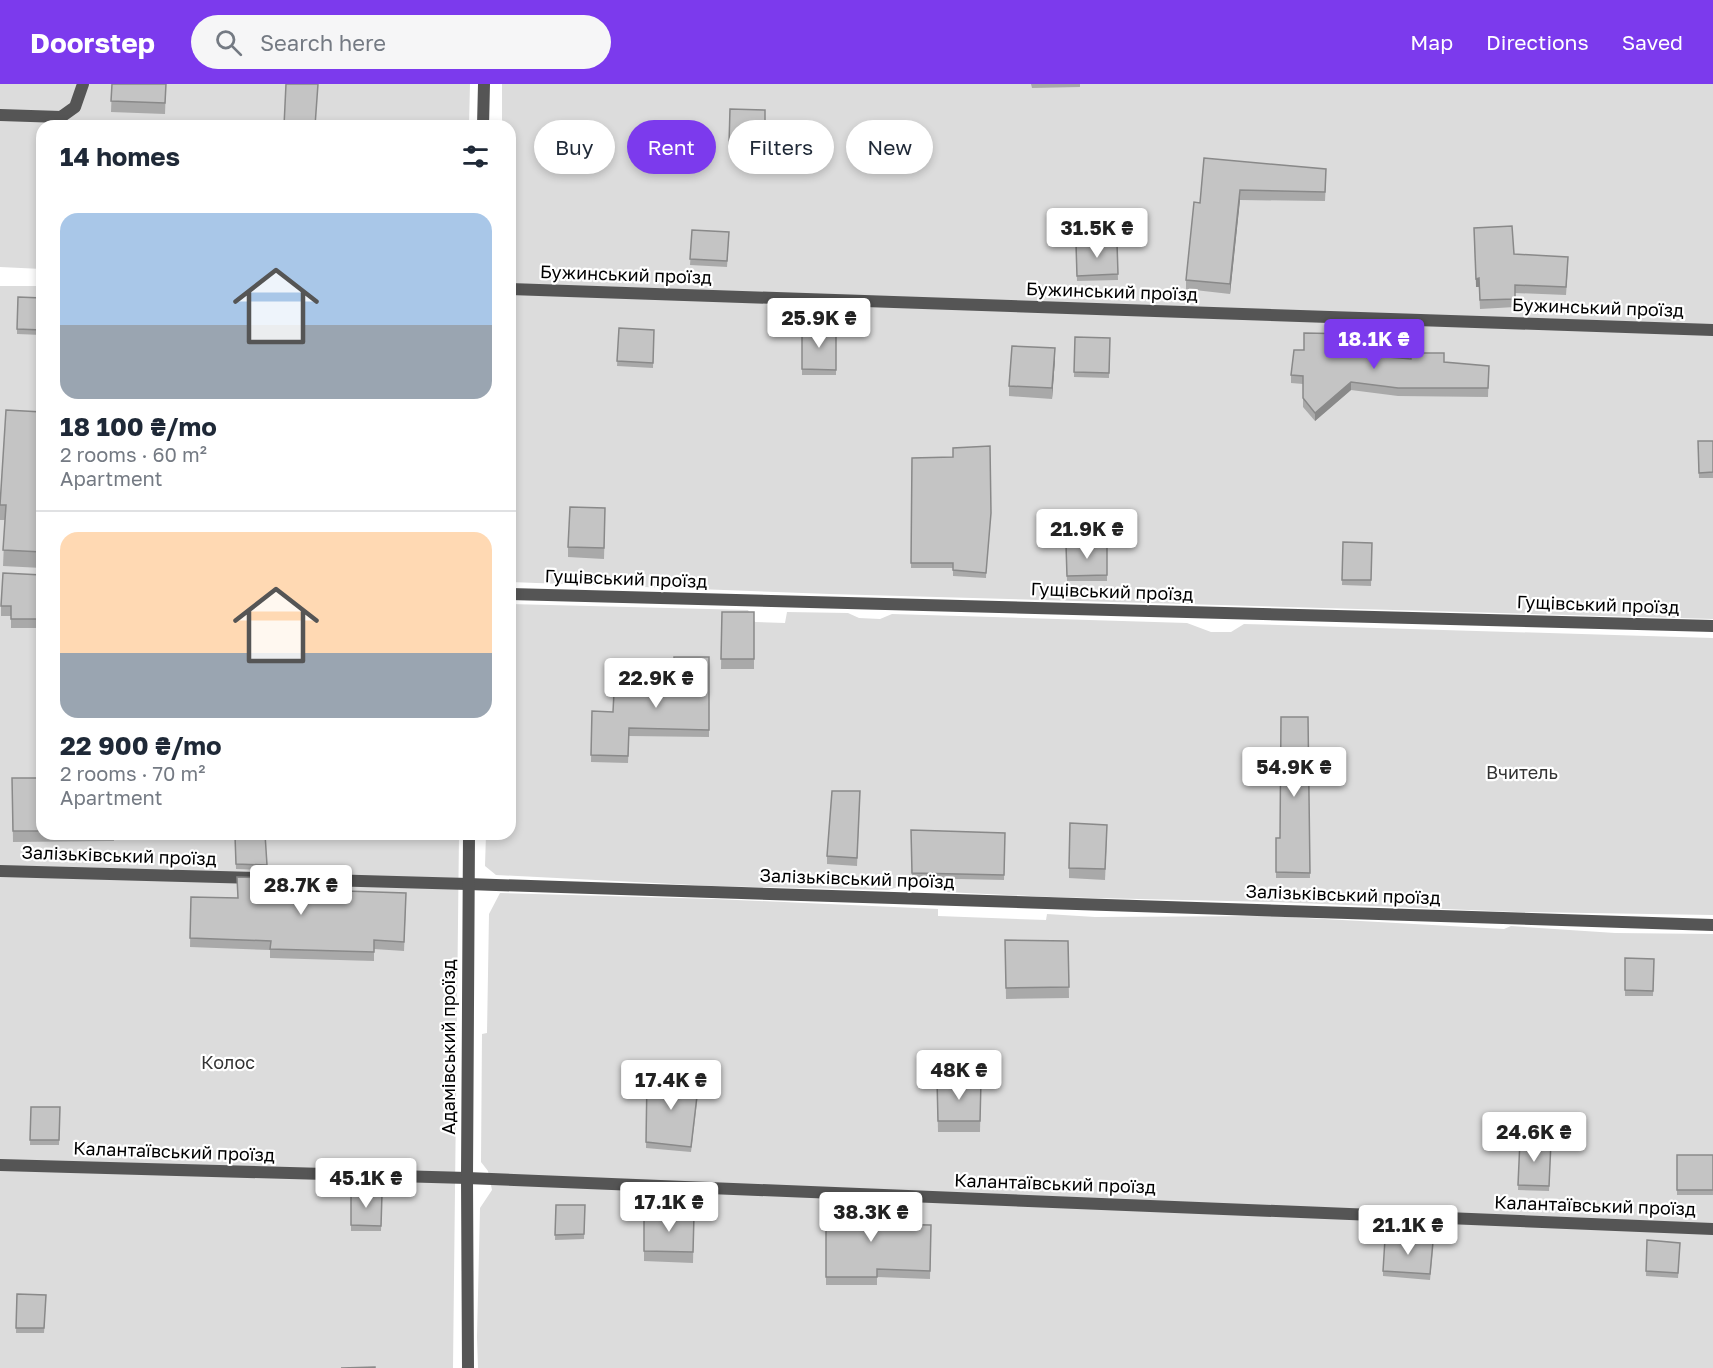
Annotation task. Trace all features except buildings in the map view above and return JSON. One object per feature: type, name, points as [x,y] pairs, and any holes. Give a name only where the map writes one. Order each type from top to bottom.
[{"type":"lane","points":[[0,115],[61,117],[75,107],[83,84]]},
{"type":"lane","points":[[483,120],[484,84]]},
{"type":"lane","name":"Бужинський проїзд","points":[[516,289],[1713,330]]},
{"type":"lane","name":"Гущівський проїзд","points":[[516,594],[1713,626]]},
{"type":"lane","name":"Адамівський проїзд","points":[[468,1368],[469,840]]},
{"type":"lane","name":"Залізьківський проїзд","points":[[0,871],[1713,925]]},
{"type":"lane","name":"Калантаївський проїзд","points":[[0,1165],[467,1178],[1713,1229]]},
{"type":"green space","points":[[0,84],[470,84],[469,120],[36,120],[36,269],[0,267]]},
{"type":"green space","points":[[502,84],[1713,84],[1713,619],[830,594],[516,582],[516,120],[502,120]]},
{"type":"green space","name":"Колос","points":[[0,286],[36,286],[36,840],[459,840],[453,1368],[0,1368]]},
{"type":"green space","name":"Вчитель","points":[[516,604],[748,610],[755,622],[785,623],[787,612],[848,613],[859,618],[880,619],[892,614],[1187,623],[1211,632],[1231,632],[1244,624],[1713,638],[1713,915],[1517,912],[1274,902],[1051,897],[945,892],[940,884],[930,887],[912,887],[912,883],[888,890],[713,886],[496,875],[485,866],[486,840],[516,840]]},
{"type":"green space","points":[[500,893],[715,899],[938,909],[938,916],[1046,920],[1047,914],[1095,917],[1270,916],[1504,929],[1511,926],[1615,933],[1713,934],[1713,1368],[478,1368],[480,1208],[492,1190],[488,1171],[481,1162],[482,1034],[487,1033],[489,914]]}]
